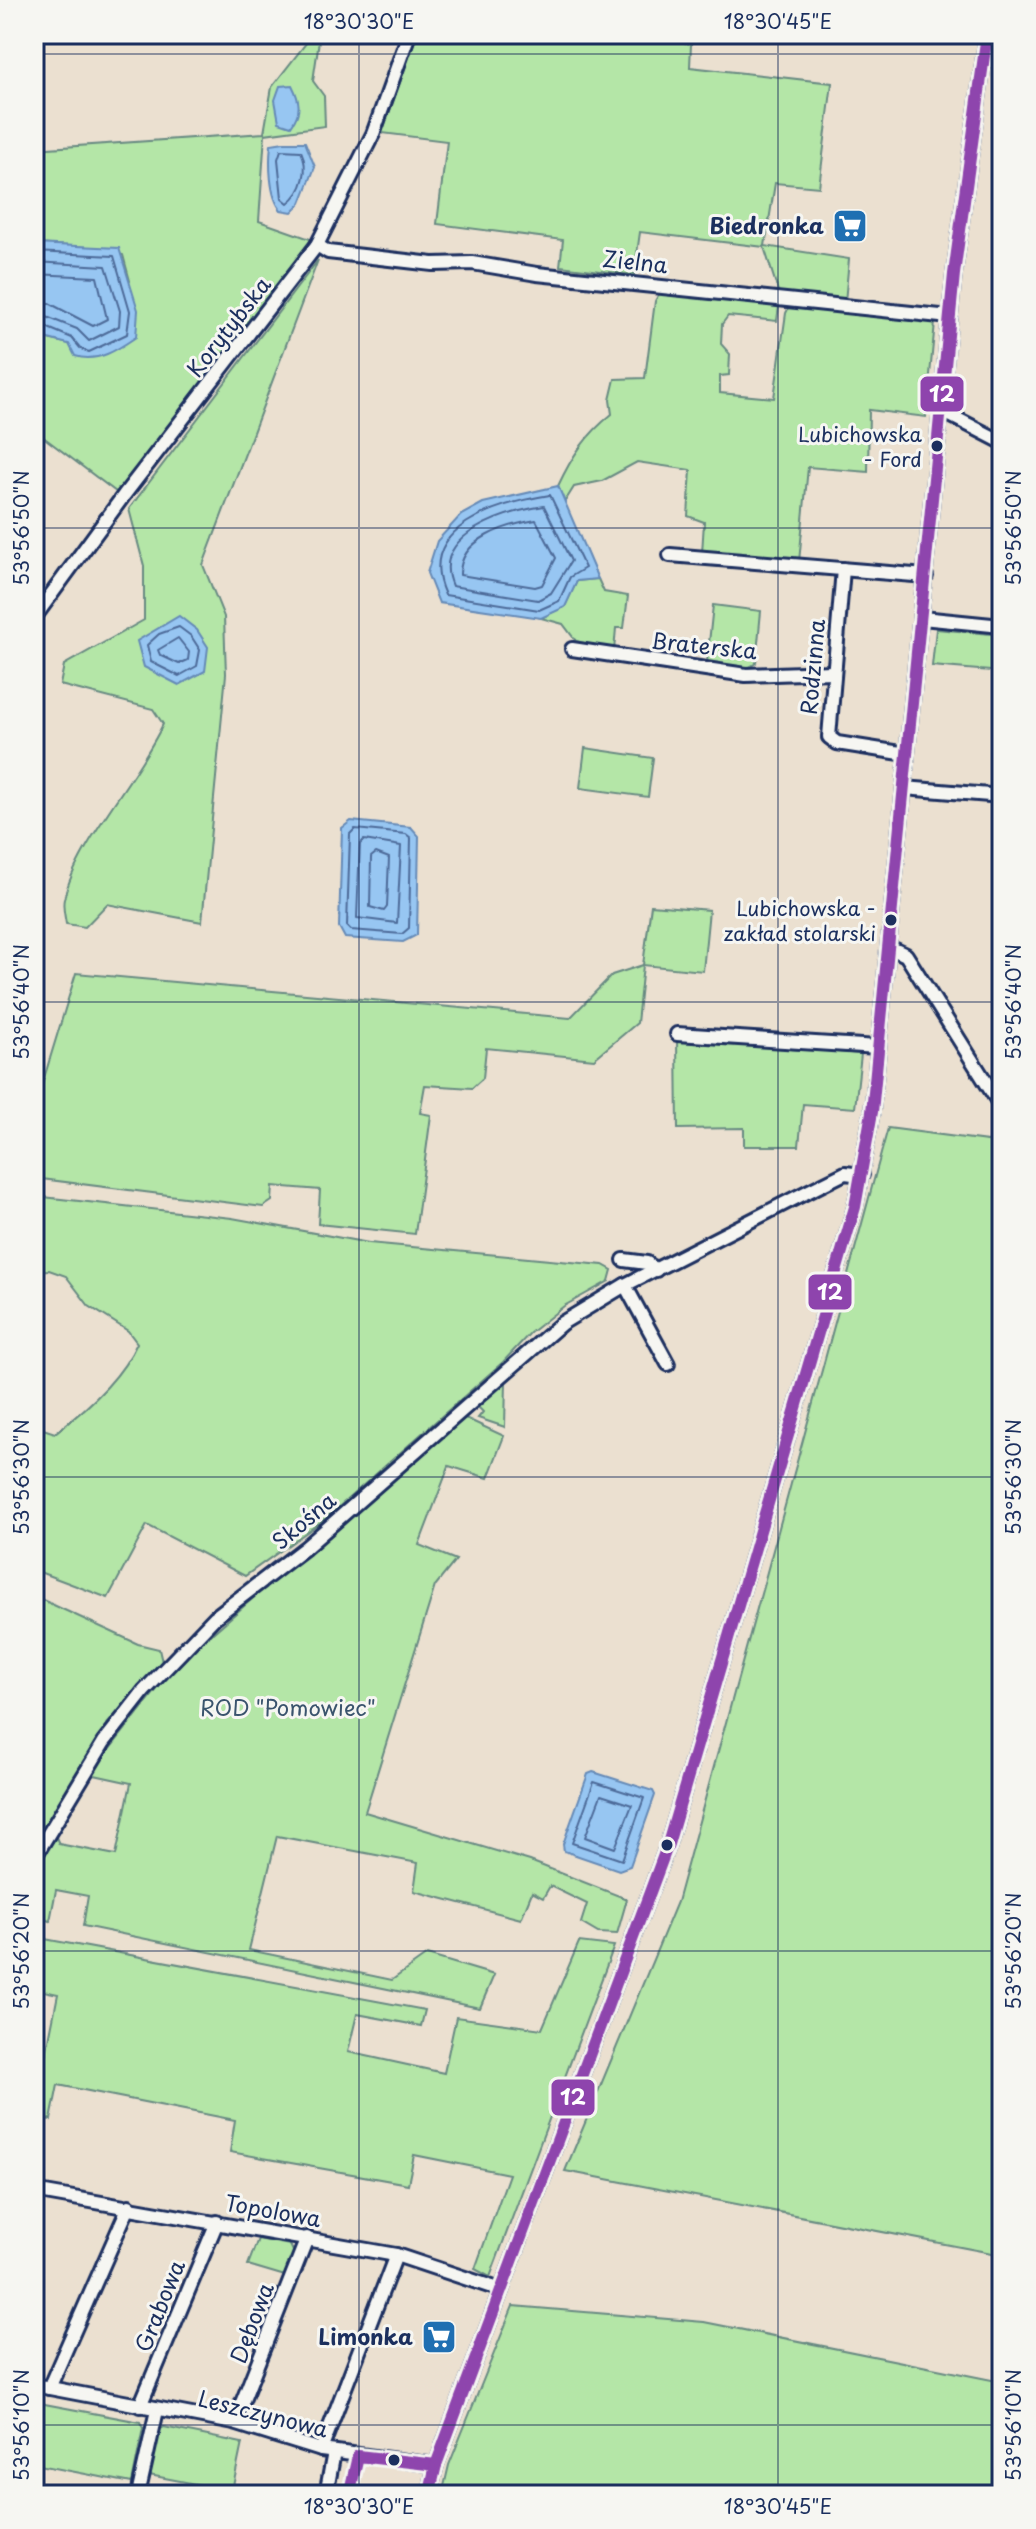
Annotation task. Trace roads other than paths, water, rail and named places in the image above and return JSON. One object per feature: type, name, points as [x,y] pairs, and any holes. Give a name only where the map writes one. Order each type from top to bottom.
[{"type":"street","name":"Korytybska","points":[[34,618],[124,495],[317,245],[373,134],[409,34]]},
{"type":"street","points":[[429,2495],[436,2465],[668,1844],[862,1175],[889,947],[950,317],[968,160],[987,34]]},
{"type":"street","name":"Zielna","points":[[317,245],[328,252],[341,254],[433,264],[486,264],[537,274],[950,317]]},
{"type":"street","points":[[942,411],[1002,442]]},
{"type":"street","points":[[670,555],[926,576]]},
{"type":"street","name":"Rodzinna","points":[[843,569],[832,672],[829,737],[837,743],[907,754]]},
{"type":"street","points":[[922,618],[1002,626]]},
{"type":"street","name":"Braterska","points":[[572,649],[746,675],[832,672]]},
{"type":"street","points":[[904,788],[1002,796]]},
{"type":"street","points":[[889,947],[906,955],[1002,1108]]},
{"type":"street","points":[[677,1034],[878,1047]]},
{"type":"street","name":"Skośna","points":[[34,1858],[104,1742],[144,1691],[217,1616],[305,1548],[562,1323],[625,1285],[845,1173],[862,1175]]},
{"type":"street","points":[[624,1260],[647,1263],[656,1270]]},
{"type":"street","points":[[625,1285],[668,1364]]},
{"type":"street","name":"Topolowa","points":[[36,2195],[129,2206],[396,2255],[501,2290]]},
{"type":"street","points":[[49,2388],[129,2206]]},
{"type":"street","name":"Grabowa","points":[[140,2406],[217,2222]]},
{"type":"street","name":"Dębowa","points":[[234,2423],[307,2238]]},
{"type":"street","points":[[326,2495],[328,2451],[396,2255]]},
{"type":"street","name":"Leszczynowa","points":[[34,2385],[234,2423],[328,2451],[436,2465]]},
{"type":"street","points":[[138,2495],[157,2410]]},
{"type":"water","points":[[292,85],[299,106],[291,126],[279,122],[275,100],[280,86]]},
{"type":"water","points":[[305,142],[315,167],[301,203],[292,212],[281,210],[277,204],[271,178],[271,144]]},
{"type":"water","points":[[34,244],[119,248],[138,310],[136,337],[114,351],[92,358],[75,356],[69,344],[44,338],[34,328],[34,293],[38,285]]},
{"type":"water","points":[[558,486],[598,579],[577,581],[565,607],[541,618],[439,603],[427,573],[437,541],[461,515],[483,503]]},
{"type":"water","points":[[179,616],[197,630],[208,647],[205,671],[179,685],[144,667],[137,641]]},
{"type":"water","points":[[351,821],[411,827],[419,836],[417,935],[403,942],[345,938],[339,927],[342,828]]},
{"type":"water","points":[[593,1772],[653,1791],[655,1795],[630,1866],[619,1870],[564,1851],[563,1844],[588,1774]]},
{"type":"place","name":"Biedronka","points":[[850,226]]},
{"type":"place","name":"Lubichowska - Ford","points":[[937,446]]},
{"type":"place","name":"Lubichowska - zakład stolarski","points":[[891,920]]},
{"type":"place","name":"Limonka","points":[[439,2337]]},
{"type":"park label","name":"ROD \"Pomowiec\"","points":[[288,1708]]}]
